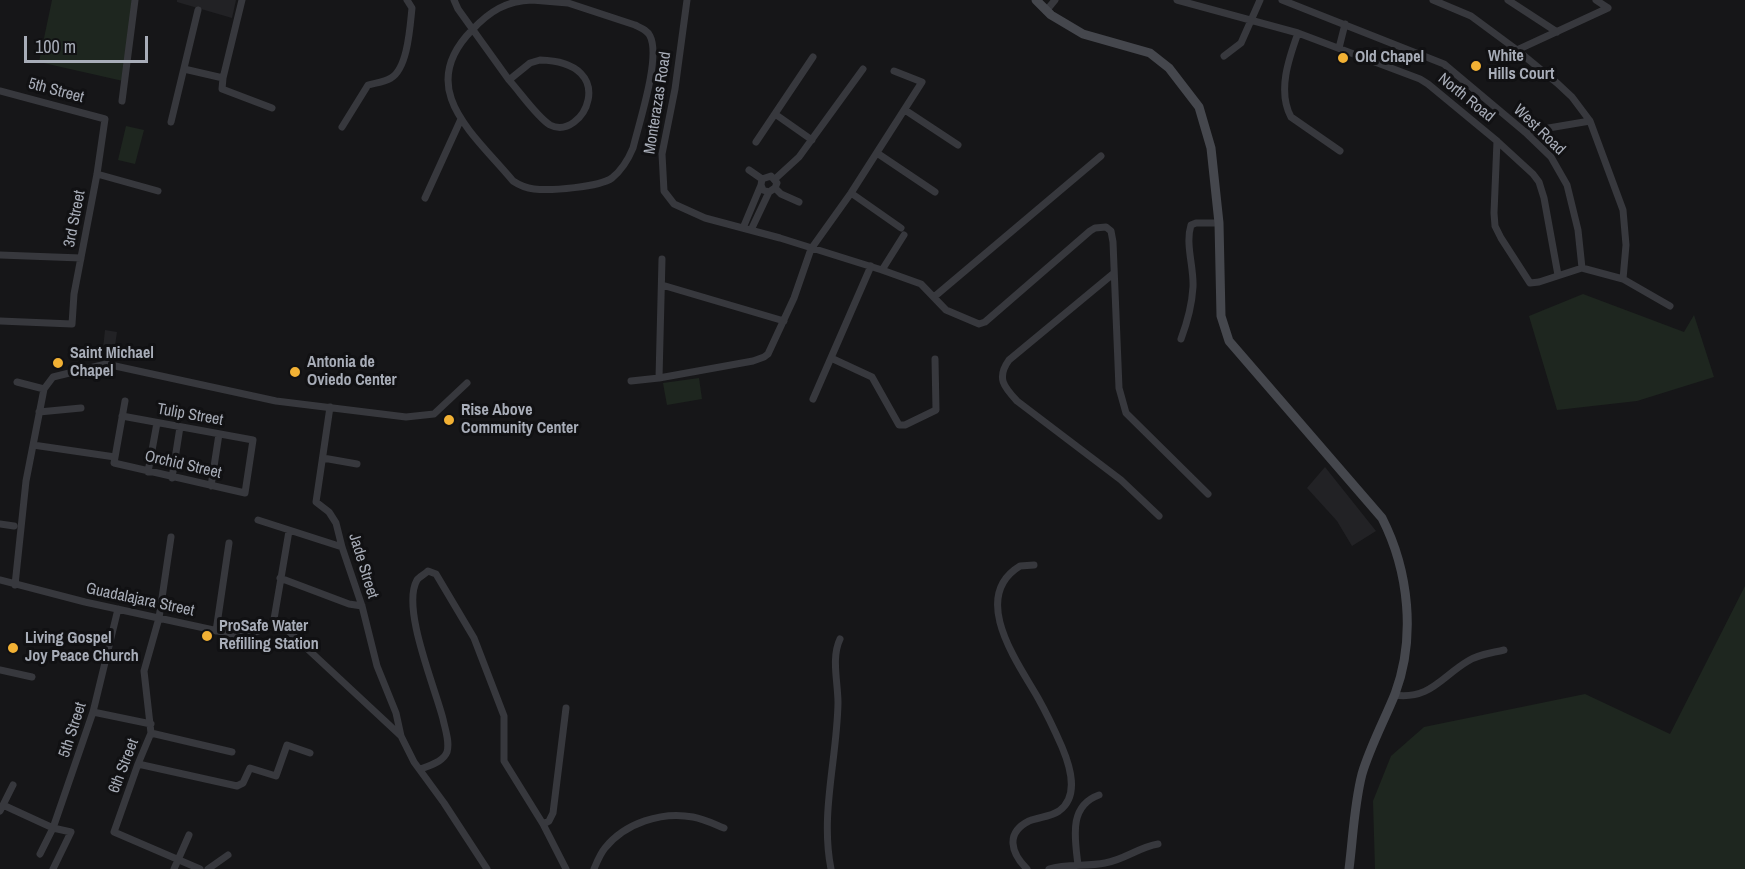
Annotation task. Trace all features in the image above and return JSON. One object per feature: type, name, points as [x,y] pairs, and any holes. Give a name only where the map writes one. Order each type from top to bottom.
[{"type":"street","points":[[122,101],[135,0]]},
{"type":"street","points":[[242,0],[222,78],[222,89],[272,108]]},
{"type":"street","points":[[342,127],[368,85],[392,78],[400,66],[405,56],[412,8],[408,0]]},
{"type":"street","points":[[454,0],[458,9],[509,80],[550,125],[561,128],[571,126],[578,120],[587,102],[587,81],[581,72],[567,64],[535,61],[509,80]]},
{"type":"street","name":"Monterazas Road","points":[[687,0],[675,89],[663,154],[664,191],[674,204],[705,218],[780,238],[921,284],[946,310],[979,324],[1090,231],[1101,226],[1106,227],[1113,236],[1114,273]]},
{"type":"street","points":[[1036,0],[1046,11],[1083,34],[1150,53],[1169,68],[1199,107],[1206,124],[1211,148],[1219,223],[1221,316],[1229,341],[1382,518],[1394,540],[1405,597],[1407,651],[1394,695],[1358,789],[1349,869]]},
{"type":"street","points":[[1046,11],[1055,0]]},
{"type":"street","name":"North Road","points":[[1177,0],[1298,33],[1420,79],[1497,141],[1533,174],[1542,189],[1558,275],[1530,283],[1495,226],[1497,141]]},
{"type":"street","points":[[1224,56],[1241,43],[1260,0]]},
{"type":"street","name":"West Road","points":[[1282,0],[1444,64],[1525,132],[1551,157],[1567,185],[1578,230],[1582,268]]},
{"type":"street","points":[[1434,0],[1471,16],[1517,50],[1572,97],[1590,121],[1623,210],[1626,245],[1623,279]]},
{"type":"street","points":[[1508,0],[1557,32]]},
{"type":"street","points":[[1517,50],[1608,8],[1596,0]]},
{"type":"street","points":[[515,1],[552,1],[568,3],[645,30],[650,37],[654,57],[633,148],[627,161],[610,180],[597,184],[534,189],[521,186],[513,180],[461,119],[449,97],[447,75],[456,50],[473,28],[496,10],[515,1]]},
{"type":"street","points":[[171,122],[198,10]]},
{"type":"street","points":[[1339,48],[1346,24]]},
{"type":"street","points":[[1298,33],[1288,60],[1287,110],[1291,117],[1340,151]]},
{"type":"street","points":[[756,142],[813,57]]},
{"type":"street","points":[[184,69],[222,78]]},
{"type":"street","points":[[775,178],[789,167],[812,140],[863,69]]},
{"type":"street","points":[[631,381],[753,361],[764,357],[771,350],[811,249],[851,193],[922,82],[894,71]]},
{"type":"street","name":"5th Street","points":[[0,91],[105,119]]},
{"type":"street","points":[[905,110],[957,145]]},
{"type":"street","points":[[775,114],[812,140]]},
{"type":"street","name":"3rd Street","points":[[0,321],[72,324],[74,294],[98,174],[105,119]]},
{"type":"street","points":[[426,198],[461,119]]},
{"type":"street","points":[[1525,132],[1590,121]]},
{"type":"street","points":[[877,153],[935,192]]},
{"type":"street","points":[[934,297],[1101,156]]},
{"type":"street","points":[[748,170],[761,182],[764,190],[772,190],[800,202]]},
{"type":"street","points":[[98,174],[158,191]]},
{"type":"street","points":[[743,228],[761,182],[771,176],[775,178]]},
{"type":"street","points":[[751,230],[777,183],[775,178]]},
{"type":"street","points":[[851,193],[903,232],[882,270]]},
{"type":"street","points":[[1181,339],[1193,286],[1190,253],[1191,225],[1219,223]]},
{"type":"street","points":[[0,255],[81,258]]},
{"type":"street","points":[[659,378],[662,259]]},
{"type":"street","points":[[813,399],[871,266]]},
{"type":"street","points":[[1558,275],[1582,268],[1623,279],[1670,306]]},
{"type":"street","points":[[1114,273],[1119,388],[1126,413],[1208,494]]},
{"type":"street","points":[[1114,273],[1009,360],[1003,368],[1002,379],[1007,390],[1017,401],[1121,480],[1159,516]]},
{"type":"street","points":[[662,285],[784,321]]},
{"type":"street","points":[[831,358],[872,376],[899,425],[905,425],[936,410],[935,359]]},
{"type":"street","points":[[15,585],[26,481],[44,390],[53,377],[106,364],[276,401],[406,417],[434,414],[467,383]]},
{"type":"street","points":[[17,382],[44,390]]},
{"type":"street","points":[[115,460],[125,401]]},
{"type":"street","name":"Jade Street","points":[[330,407],[316,502],[329,512],[336,523],[362,606],[377,666],[396,712],[401,736]]},
{"type":"street","points":[[39,412],[81,408]]},
{"type":"street","name":"Tulip Street","points":[[122,416],[253,440],[245,493]]},
{"type":"street","points":[[148,472],[157,423]]},
{"type":"street","points":[[172,478],[180,427]]},
{"type":"street","points":[[211,486],[219,434]]},
{"type":"street","name":"Orchid Street","points":[[33,445],[115,460],[148,472],[245,493]]},
{"type":"street","points":[[323,458],[357,464]]},
{"type":"street","points":[[258,520],[342,547]]},
{"type":"street","points":[[0,524],[14,526]]},
{"type":"street","points":[[289,531],[273,625],[284,627],[401,736],[487,869]]},
{"type":"street","name":"6th Street","points":[[171,537],[159,618],[144,671],[151,733],[114,832],[200,869]]},
{"type":"street","points":[[216,631],[229,543]]},
{"type":"street","points":[[1026,869],[1014,853],[1012,844],[1018,825],[1060,810],[1067,802],[1072,782],[1071,770],[1046,711],[1005,638],[999,619],[997,603],[1005,579],[1020,566],[1034,565]]},
{"type":"street","points":[[421,769],[441,760],[447,752],[447,740],[438,700],[414,620],[412,601],[417,579],[428,571],[436,574],[474,638],[504,716],[504,760],[543,824],[566,869]]},
{"type":"street","points":[[280,578],[349,604],[362,606]]},
{"type":"street","name":"Guadalajara Street","points":[[0,580],[118,609],[246,636],[273,625]]},
{"type":"street","name":"5th Street","points":[[39,854],[53,828],[93,712],[118,609]]},
{"type":"street","points":[[831,869],[826,828],[838,704],[835,649],[840,639]]},
{"type":"street","points":[[1394,695],[1407,697],[1423,693],[1468,661],[1504,650]]},
{"type":"street","points":[[0,670],[32,677]]},
{"type":"street","points":[[543,824],[549,821],[553,813],[566,708]]},
{"type":"street","points":[[93,712],[151,724]]},
{"type":"street","points":[[151,733],[232,752]]},
{"type":"street","points":[[138,764],[237,786],[243,783],[250,768],[276,776],[287,745],[310,753]]},
{"type":"street","points":[[13,784],[2,808],[53,828],[71,832],[53,869]]},
{"type":"street","points":[[1078,865],[1075,826],[1084,804],[1090,798],[1099,795]]},
{"type":"street","points":[[594,869],[604,849],[622,832],[638,823],[673,816],[693,817],[724,828]]},
{"type":"street","points":[[174,869],[189,835]]},
{"type":"street","points":[[1050,869],[1104,864],[1125,858],[1149,845],[1158,844]]},
{"type":"street","points":[[208,869],[228,855]]},
{"type":"shaded area","points":[[52,0],[132,0],[123,81],[39,62]]},
{"type":"shaded area","points":[[177,0],[236,0],[232,18],[177,2]]},
{"type":"shaded area","points":[[126,126],[144,130],[135,164],[118,160]]},
{"type":"shaded area","points":[[1583,294],[1684,332],[1694,315],[1714,377],[1637,401],[1557,410],[1529,316]]},
{"type":"shaded area","points":[[105,330],[117,332],[113,359],[102,358]]},
{"type":"shaded area","points":[[699,378],[702,399],[667,405],[663,383]]},
{"type":"shaded area","points":[[1325,467],[1376,531],[1352,546],[1337,521],[1307,488]]},
{"type":"shaded area","points":[[1745,586],[1745,869],[1375,869],[1373,801],[1391,756],[1424,727],[1585,694],[1670,734]]},
{"type":"place","name":"Old Chapel","points":[[1343,58]]},
{"type":"place","name":"White Hills Court","points":[[1476,66]]},
{"type":"place","name":"Saint Michael Chapel","points":[[58,363]]},
{"type":"place","name":"Antonia de Oviedo Center","points":[[295,372]]},
{"type":"place","name":"Rise Above Community Center","points":[[449,420]]},
{"type":"place","name":"ProSafe Water Refilling Station","points":[[207,636]]},
{"type":"place","name":"Living Gospel Joy Peace Church","points":[[13,648]]}]
